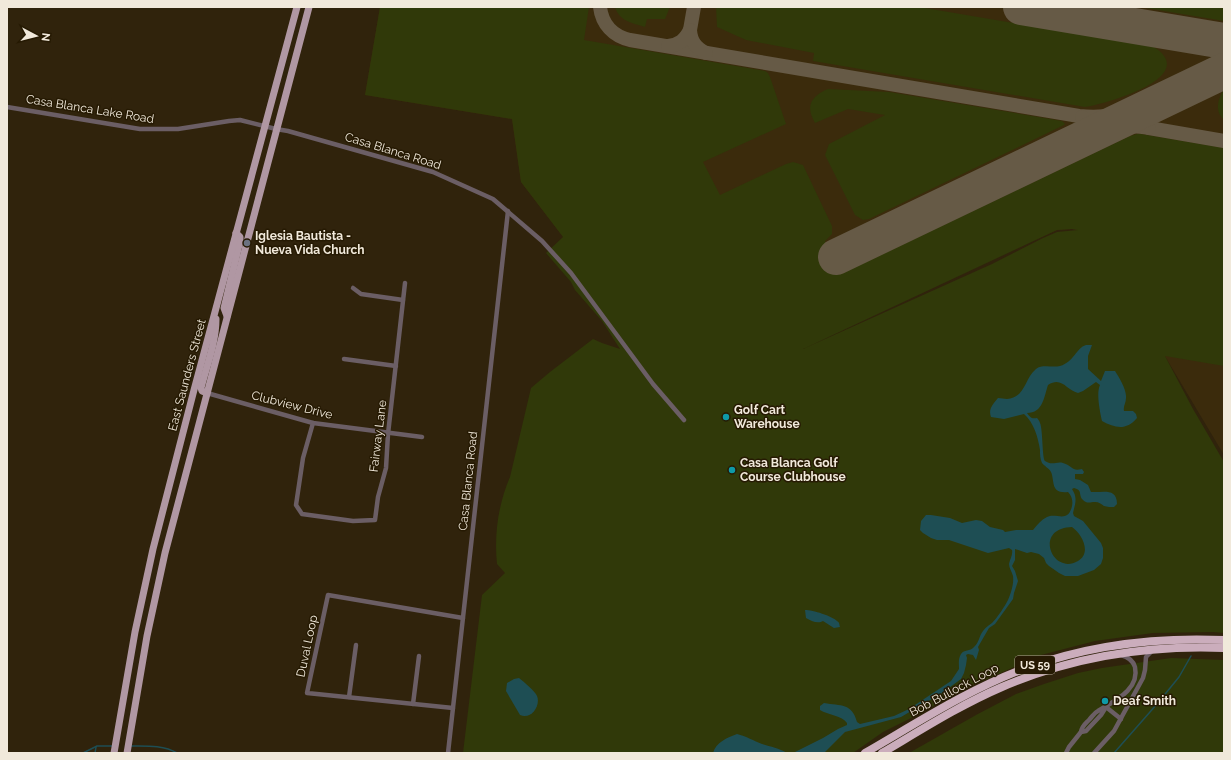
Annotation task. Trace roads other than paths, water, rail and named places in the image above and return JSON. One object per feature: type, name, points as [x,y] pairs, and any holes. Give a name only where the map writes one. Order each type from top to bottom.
[{"type":"highway","name":"Bob Bullock Loop","points":[[865,753],[971,693],[1014,673],[1045,662],[1082,652],[1131,643],[1175,640],[1224,640]]},
{"type":"highway","name":"Bob Bullock Loop","points":[[882,753],[965,705],[1000,688],[1056,667],[1116,654],[1154,649],[1190,647],[1224,648]]},
{"type":"main road","name":"East Saunders Street","points":[[114,753],[136,625],[153,549],[296,7]]},
{"type":"main road","name":"East Saunders Street","points":[[127,753],[155,594],[173,520],[309,7]]},
{"type":"main road","points":[[227,316],[224,308],[240,241],[240,237],[236,233]]},
{"type":"main road","points":[[207,393],[202,391],[202,388],[216,330],[216,311]]},
{"type":"street","name":"Casa Blanca Lake Road","points":[[7,107],[140,129],[178,129],[229,120],[240,120],[265,126]]},
{"type":"street","name":"Casa Blanca Road","points":[[265,126],[288,131],[433,172],[493,199],[542,241],[570,273],[653,384],[684,420]]},
{"type":"street","name":"Casa Blanca Road","points":[[448,753],[508,211]]},
{"type":"street","name":"Fairway Lane","points":[[313,423],[303,458],[296,505],[302,514],[353,521],[375,520],[378,497],[386,468],[388,434],[406,283]]},
{"type":"street","points":[[352,288],[361,294],[403,300]]},
{"type":"street","points":[[344,359],[396,366]]},
{"type":"street","name":"Clubview Drive","points":[[207,393],[313,423],[388,434],[422,437]]},
{"type":"street","name":"Duval Loop","points":[[453,708],[307,693],[328,595],[463,618]]},
{"type":"street","points":[[349,697],[356,645]]},
{"type":"street","points":[[1094,753],[1112,734],[1121,719],[1143,678],[1146,657],[1154,649]]},
{"type":"street","points":[[1066,753],[1081,732],[1086,731],[1101,715],[1106,707],[1132,687],[1135,671],[1132,661],[1127,657],[1116,654]]},
{"type":"street","points":[[413,704],[419,656]]},
{"type":"street","points":[[1106,707],[1121,719]]},
{"type":"water","points":[[1086,345],[1092,345],[1088,356],[1088,369],[1101,381],[1105,371],[1115,371],[1126,395],[1124,411],[1133,411],[1137,418],[1125,427],[1116,427],[1102,421],[1098,398],[1100,385],[1096,382],[1078,393],[1064,384],[1057,382],[1048,385],[1040,407],[1027,413],[1033,418],[1037,418],[1040,423],[1042,431],[1043,455],[1045,461],[1050,463],[1063,463],[1076,470],[1082,469],[1084,472],[1083,474],[1075,474],[1075,479],[1088,485],[1091,492],[1112,493],[1116,499],[1117,504],[1114,507],[1105,506],[1098,502],[1086,502],[1083,500],[1077,489],[1072,489],[1075,498],[1074,516],[1083,521],[1101,543],[1103,548],[1103,558],[1101,564],[1094,570],[1078,576],[1065,576],[1049,566],[1044,558],[1039,554],[1031,552],[1027,553],[1015,549],[1015,560],[1012,566],[1018,581],[1013,599],[995,624],[989,628],[978,647],[979,650],[976,660],[973,655],[966,655],[966,665],[961,679],[942,693],[901,717],[845,732],[824,753],[793,753],[847,725],[847,723],[841,718],[820,710],[820,706],[824,703],[841,705],[849,708],[855,716],[857,722],[860,724],[894,716],[909,709],[951,681],[959,669],[961,654],[971,650],[976,645],[983,631],[992,623],[1003,609],[1013,585],[1013,576],[1009,567],[1012,550],[1009,548],[988,553],[949,540],[937,540],[931,538],[920,530],[921,521],[926,515],[950,518],[962,523],[976,520],[982,521],[990,527],[1003,530],[1005,532],[1016,530],[1033,530],[1047,517],[1068,515],[1072,506],[1071,497],[1068,492],[1058,491],[1054,486],[1051,472],[1041,461],[1037,435],[1033,426],[1024,414],[1004,419],[991,417],[990,412],[994,402],[998,398],[1007,399],[1018,395],[1036,369],[1065,364]],"holes":[[[1072,527],[1076,530],[1084,544],[1085,549],[1082,558],[1069,564],[1061,562],[1054,557],[1051,550],[1050,542],[1053,535],[1060,529]]]},
{"type":"water","points":[[805,610],[831,617],[839,622],[840,627],[834,628],[823,621],[817,622],[810,620],[806,618]]},
{"type":"water","points":[[519,678],[532,689],[538,700],[536,708],[528,716],[520,715],[506,691],[507,683]]},
{"type":"water","points":[[737,734],[787,753],[713,753],[714,749],[719,743]]},
{"type":"waterway","points":[[1114,753],[1179,677],[1191,656]]},
{"type":"waterway","points":[[83,753],[97,746],[113,746]]},
{"type":"waterway","points":[[131,746],[161,747],[177,753]]},
{"type":"waterway","points":[[95,753],[96,747]]},
{"type":"place","name":"Iglesia Bautista - Nueva Vida Church","points":[[247,243]]},
{"type":"place","name":"Golf Cart Warehouse","points":[[726,417]]},
{"type":"place","name":"Casa Blanca Golf Course Clubhouse","points":[[732,470]]},
{"type":"place","name":"Deaf Smith","points":[[1105,701]]}]
